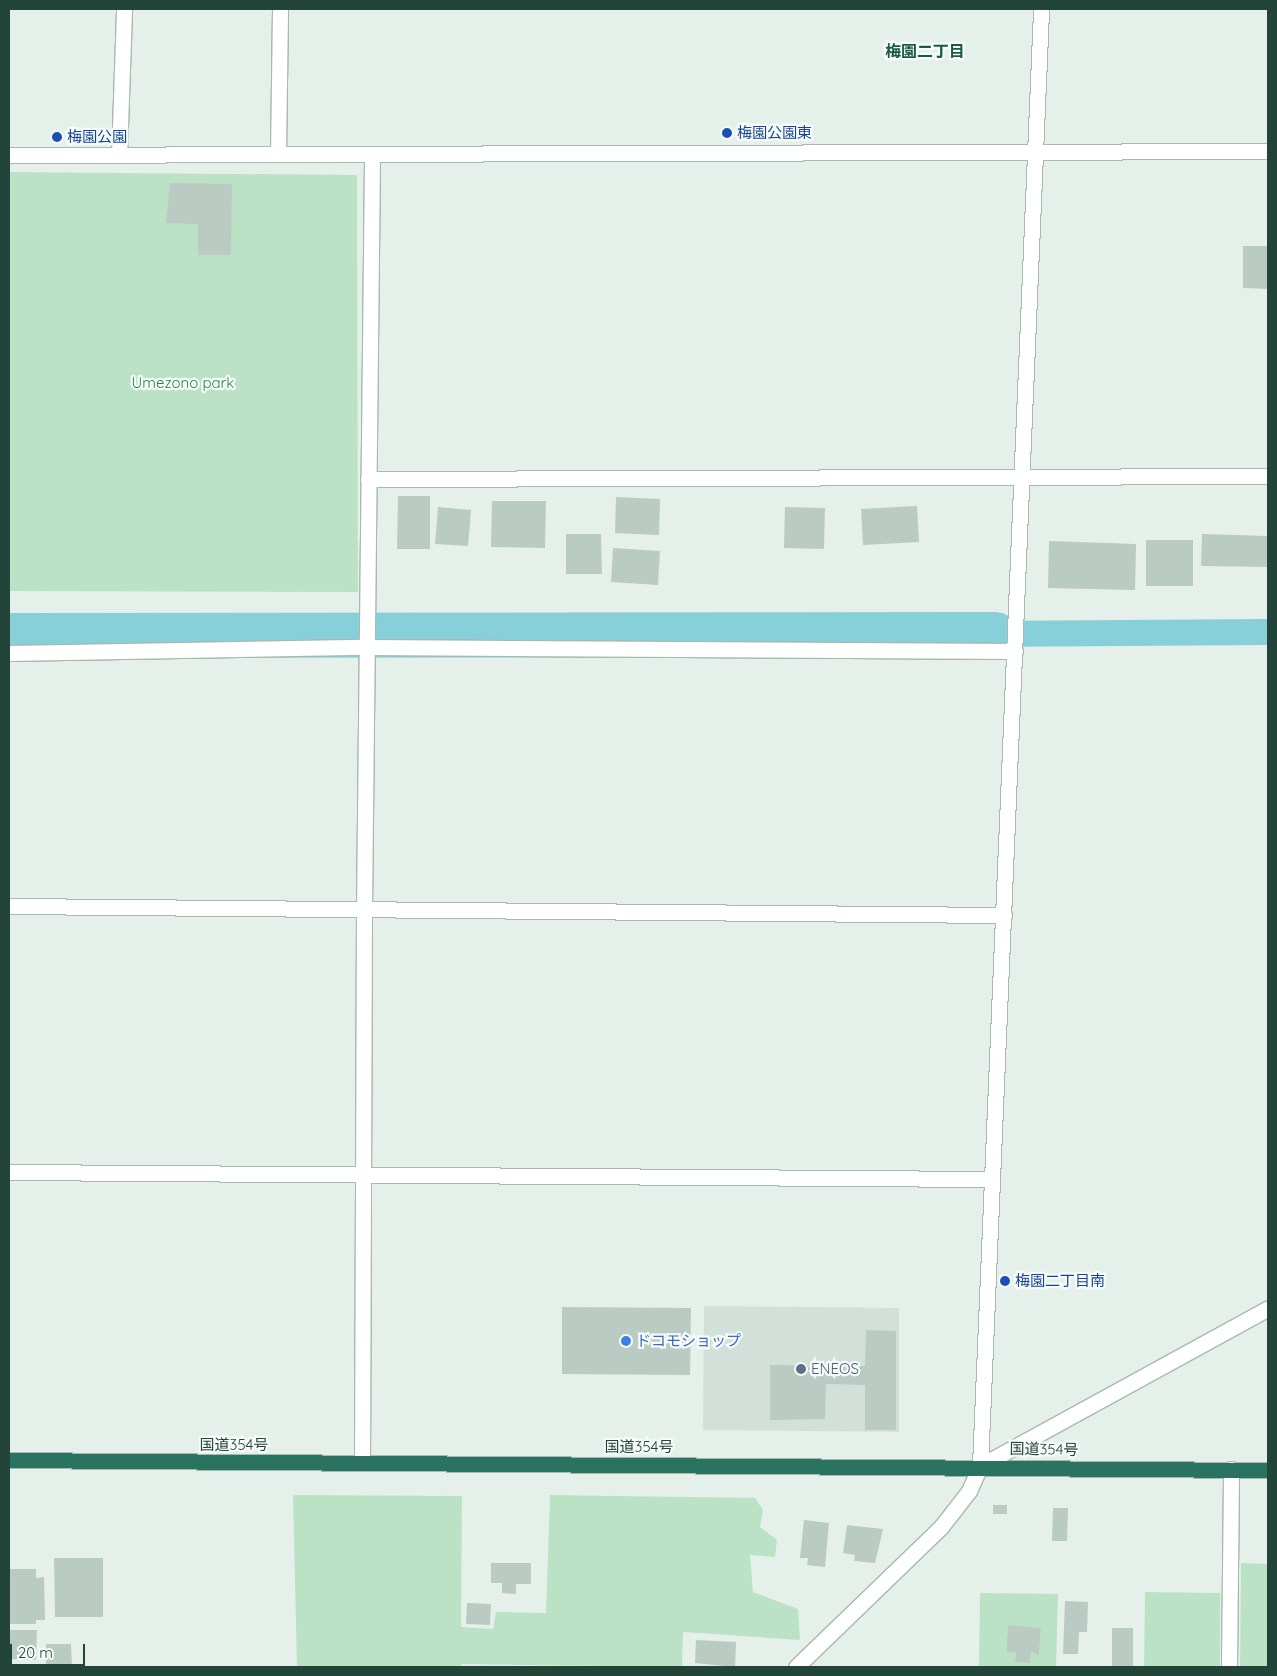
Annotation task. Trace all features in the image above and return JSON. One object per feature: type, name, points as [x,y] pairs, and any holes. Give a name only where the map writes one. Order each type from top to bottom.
[{"type":"highway","name":"国道354号","points":[[9,1460],[980,1466],[1268,1470]]},
{"type":"street","points":[[119,155],[124,9]]},
{"type":"street","points":[[278,154],[280,9]]},
{"type":"street","points":[[796,1667],[940,1527],[969,1491],[980,1466],[1037,152],[1041,9]]},
{"type":"street","points":[[9,155],[1268,151]]},
{"type":"street","points":[[362,1463],[365,1175],[366,605],[372,154]]},
{"type":"street","points":[[368,479],[1268,476]]},
{"type":"street","points":[[9,653],[366,646],[1015,648]]},
{"type":"street","points":[[9,906],[1004,914]]},
{"type":"street","points":[[9,1172],[992,1179]]},
{"type":"street","points":[[980,1466],[1268,1308]]},
{"type":"street","points":[[1229,1667],[1231,1469]]},
{"type":"shaded area","name":"ENEOS","points":[[704,1306],[899,1308],[899,1432],[703,1430]]},
{"type":"green space","name":"Umezono park","points":[[9,172],[357,175],[358,592],[9,591]]},
{"type":"green space","points":[[293,1495],[462,1496],[461,1627],[493,1629],[496,1612],[546,1613],[550,1495],[755,1498],[763,1510],[760,1527],[777,1540],[775,1557],[750,1555],[753,1592],[798,1609],[800,1640],[683,1632],[682,1667],[462,1664],[461,1667],[297,1667]]},
{"type":"green space","points":[[1241,1563],[1268,1564],[1268,1667],[1240,1667]]},
{"type":"green space","points":[[1145,1592],[1220,1593],[1220,1667],[1144,1667]]},
{"type":"green space","points":[[980,1593],[1058,1594],[1056,1667],[979,1667]],"holes":[[[1008,1626],[1041,1628],[1039,1656],[1031,1652],[1030,1662],[1015,1662],[1016,1652],[1006,1651]]]},
{"type":"building","points":[[170,183],[232,184],[231,255],[198,255],[198,224],[166,223]]},
{"type":"building","points":[[1243,246],[1268,246],[1268,289],[1243,288]]},
{"type":"building","points":[[398,496],[430,496],[430,549],[397,549]]},
{"type":"building","points":[[616,497],[660,499],[659,535],[615,533]]},
{"type":"building","points":[[492,501],[546,501],[545,548],[491,547]]},
{"type":"building","points":[[917,506],[919,542],[863,545],[861,509]]},
{"type":"building","points":[[438,507],[471,510],[468,546],[435,544]]},
{"type":"building","points":[[785,507],[825,508],[824,549],[784,548]]},
{"type":"building","points":[[566,534],[601,534],[602,574],[566,574]]},
{"type":"building","points":[[1202,534],[1268,536],[1268,567],[1201,566]]},
{"type":"building","points":[[1146,540],[1193,540],[1193,586],[1146,586]]},
{"type":"building","points":[[1049,541],[1136,544],[1135,590],[1048,588]]},
{"type":"building","points":[[613,548],[660,551],[658,585],[611,582]]},
{"type":"building","name":"ドコモショップ","points":[[562,1307],[691,1308],[690,1375],[562,1374]]},
{"type":"building","points":[[866,1330],[896,1331],[896,1430],[865,1430],[865,1385],[826,1384],[825,1419],[770,1420],[770,1365],[865,1366]]},
{"type":"building","points":[[993,1505],[1007,1505],[1007,1514],[993,1514]]},
{"type":"building","points":[[1053,1508],[1068,1508],[1067,1541],[1052,1541]]},
{"type":"building","points":[[804,1520],[829,1523],[825,1567],[807,1565],[808,1558],[800,1558]]},
{"type":"building","points":[[847,1525],[883,1529],[875,1563],[854,1561],[855,1555],[843,1553]]},
{"type":"building","points":[[54,1558],[103,1558],[103,1617],[55,1617]]},
{"type":"building","points":[[491,1563],[531,1563],[531,1584],[516,1584],[516,1594],[502,1593],[502,1583],[491,1583]]},
{"type":"building","points":[[9,1569],[36,1569],[36,1578],[44,1577],[45,1620],[36,1620],[36,1624],[9,1624]]},
{"type":"building","points":[[1065,1601],[1088,1602],[1087,1632],[1079,1632],[1078,1654],[1063,1654]]},
{"type":"building","points":[[467,1603],[491,1604],[490,1625],[466,1624]]},
{"type":"building","points":[[1008,1625],[1041,1628],[1039,1656],[1031,1652],[1030,1663],[1015,1662],[1016,1652],[1006,1652]]},
{"type":"building","points":[[1112,1628],[1133,1628],[1133,1667],[1112,1667]]},
{"type":"building","points":[[9,1630],[37,1630],[36,1660],[9,1659]]},
{"type":"building","points":[[696,1640],[736,1642],[735,1667],[695,1663]]},
{"type":"building","points":[[46,1644],[71,1644],[72,1667],[46,1667]]},
{"type":"waterway","points":[[995,634],[1268,632]]},
{"type":"waterway","points":[[9,635],[995,634]]},
{"type":"place","name":"梅園公園東","points":[[727,133]]},
{"type":"place","name":"梅園公園","points":[[57,137]]},
{"type":"place","name":"梅園二丁目南","points":[[1005,1281]]},
{"type":"place","name":"ドコモショップ","points":[[626,1341]]},
{"type":"place","name":"ENEOS","points":[[801,1369]]},
{"type":"district","name":"梅園二丁目","points":[[925,51]]}]
